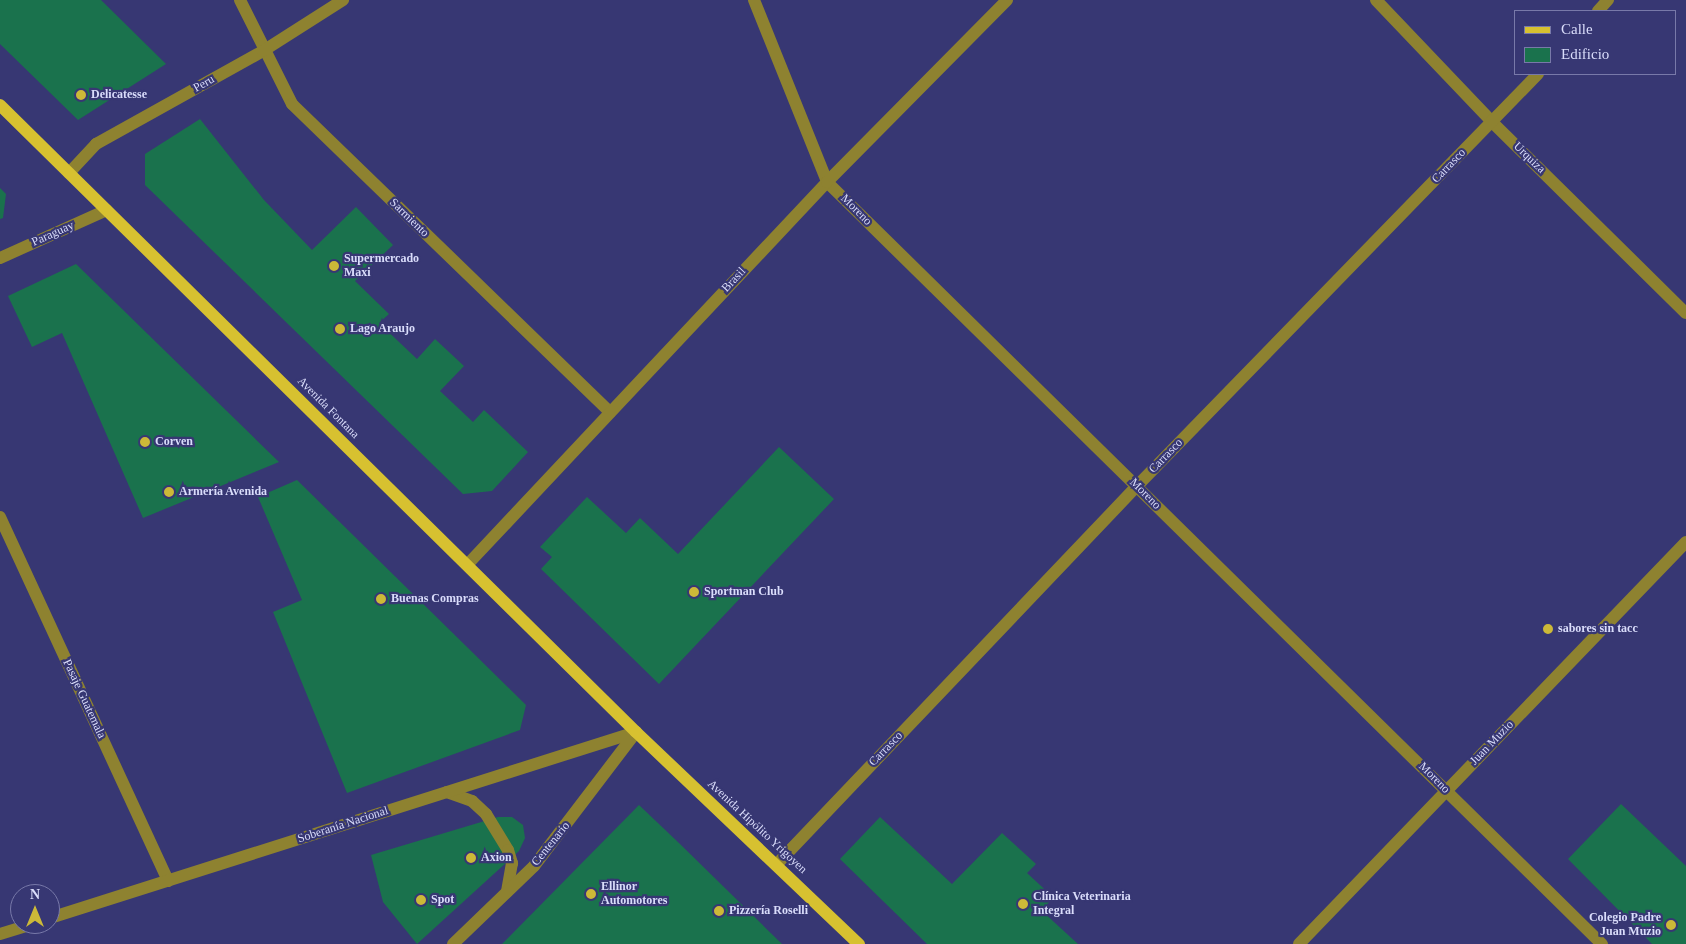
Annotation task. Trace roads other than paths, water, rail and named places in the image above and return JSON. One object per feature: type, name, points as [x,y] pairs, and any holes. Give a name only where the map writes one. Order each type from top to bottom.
[{"type":"main road","name":"Avenida Fontana","points":[[0,105],[636,732]]},
{"type":"main road","name":"Avenida Hipólito Yrigoyen","points":[[636,732],[859,944]]},
{"type":"street","name":"Sarmiento","points":[[240,0],[263,51],[292,104],[610,412]]},
{"type":"street","name":"Peru","points":[[69,173],[96,144],[263,51],[342,0]]},
{"type":"street","name":"Moreno","points":[[754,0],[827,182],[1602,944]]},
{"type":"street","name":"Brasil","points":[[467,565],[827,182],[1007,0]]},
{"type":"street","name":"Urquiza","points":[[1376,0],[1492,122],[1686,313]]},
{"type":"street","points":[[1599,10],[1608,0]]},
{"type":"street","name":"Carrasco","points":[[777,864],[1137,486],[1537,75]]},
{"type":"street","name":"Paraguay","points":[[0,258],[107,210]]},
{"type":"street","name":"Pasaje Guatemala","points":[[0,517],[168,881]]},
{"type":"street","name":"Juan Muzio","points":[[1299,944],[1686,542]]},
{"type":"street","name":"Soberanía Nacional","points":[[60,915],[636,732]]},
{"type":"street","name":"Centenario","points":[[453,944],[506,895],[561,833],[636,732]]},
{"type":"street","points":[[447,792],[472,801],[486,814],[508,850],[512,869],[506,895]]},
{"type":"place","name":"Delicatesse","points":[[81,95]]},
{"type":"place","name":"Supermercado Maxi","points":[[334,266]]},
{"type":"place","name":"Lago Araujo","points":[[340,329]]},
{"type":"place","name":"Corven","points":[[145,442]]},
{"type":"place","name":"Armería Avenida","points":[[169,492]]},
{"type":"place","name":"Sportman Club","points":[[694,592]]},
{"type":"place","name":"Buenas Compras","points":[[381,599]]},
{"type":"place","name":"sabores sin tacc","points":[[1548,629]]},
{"type":"place","name":"Axion","points":[[471,858]]},
{"type":"place","name":"Ellinor Automotores","points":[[591,894]]},
{"type":"place","name":"Spot","points":[[421,900]]},
{"type":"place","name":"Clínica Veterinaria Integral","points":[[1023,904]]},
{"type":"place","name":"Pizzería Roselli","points":[[719,911]]},
{"type":"place","name":"Colegio Padre Juan Muzio","points":[[1671,925]]}]
